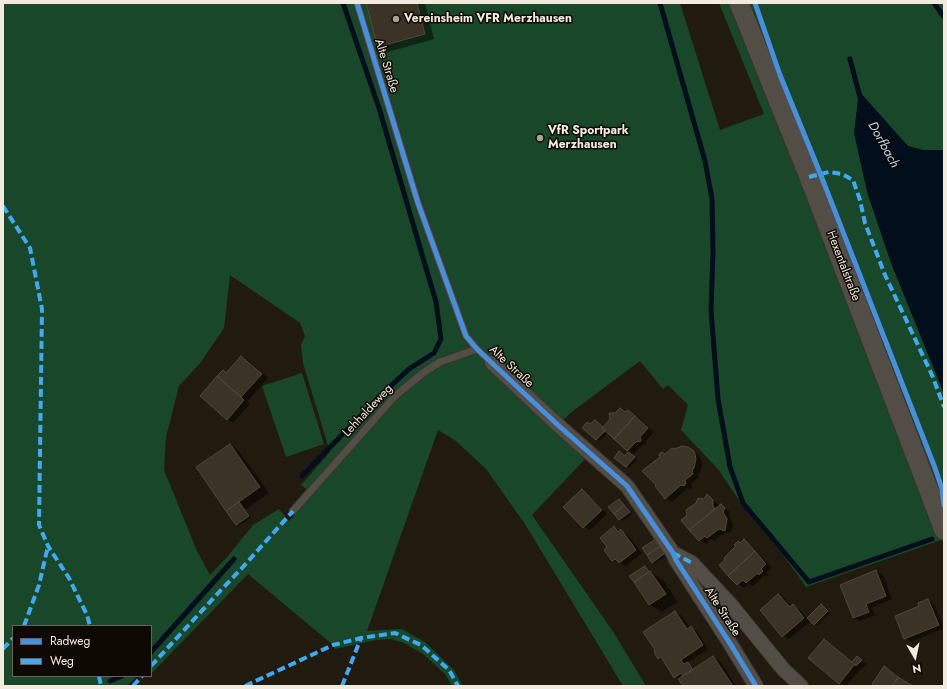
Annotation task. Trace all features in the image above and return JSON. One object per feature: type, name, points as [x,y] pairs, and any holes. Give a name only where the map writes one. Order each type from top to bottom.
[{"type":"main road","name":"Hexentalstraße","points":[[739,3],[809,177],[944,530]]},
{"type":"street","name":"Alte Straße","points":[[492,363],[559,426],[628,486],[673,553],[756,686]]},
{"type":"street","points":[[673,553],[692,563],[731,605],[783,669],[801,686]]},
{"type":"lane","name":"Alte Straße","points":[[357,3],[394,127],[433,248],[466,336],[492,363]]},
{"type":"lane","name":"Lehhaldeweg","points":[[293,511],[396,396],[423,373],[440,362],[477,349]]},
{"type":"green space","points":[[3,3],[680,3],[720,130],[764,114],[719,3],[944,3],[944,539],[806,587],[783,555],[745,509],[718,469],[681,430],[688,405],[668,385],[663,389],[640,361],[569,414],[554,431],[585,459],[532,515],[614,633],[646,686],[623,686],[525,524],[486,469],[456,441],[438,430],[367,631],[402,629],[425,642],[454,670],[463,686],[452,686],[445,674],[423,654],[404,643],[391,639],[376,640],[335,649],[333,645],[248,574],[152,673],[152,625],[12,625],[12,677],[136,677],[127,686],[3,686]],"holes":[[[230,275],[300,323],[305,336],[301,345],[303,363],[330,452],[301,485],[313,495],[289,521],[279,509],[253,525],[228,556],[210,575],[197,551],[164,470],[166,437],[179,386],[201,362],[224,328]]]},
{"type":"green space","points":[[302,373],[324,444],[286,457],[262,386]]},
{"type":"water","points":[[859,91],[908,146],[923,150],[944,150],[944,394],[891,263],[867,192],[854,133]]},
{"type":"building","name":"Vereinsheim VFR Merzhausen","points":[[366,3],[417,3],[425,34],[378,47]]},
{"type":"building","points":[[241,356],[262,374],[241,397],[217,376],[223,370],[226,373]]},
{"type":"building","points":[[217,376],[244,400],[227,420],[200,396]]},
{"type":"building","points":[[620,408],[625,412],[628,410],[635,416],[614,439],[602,428],[610,419],[609,413],[615,413]]},
{"type":"building","points":[[635,416],[648,428],[640,437],[641,441],[636,442],[627,451],[614,439]]},
{"type":"building","points":[[595,420],[603,427],[602,428],[605,431],[596,440],[582,428],[587,422],[590,424]]},
{"type":"building","points":[[230,444],[260,487],[226,511],[196,467]]},
{"type":"building","points":[[682,446],[693,450],[695,454],[696,459],[692,470],[693,474],[685,480],[686,484],[684,486],[681,485],[665,499],[655,486],[656,485],[642,471],[660,457],[659,455],[661,452],[665,454],[672,448],[675,449]]},
{"type":"building","points":[[619,451],[625,456],[628,452],[635,457],[626,467],[614,458]]},
{"type":"building","points":[[582,489],[602,510],[583,528],[563,507]]},
{"type":"building","points":[[707,494],[713,500],[713,506],[715,509],[689,530],[681,520],[687,515],[686,510],[696,503],[698,498],[704,499]]},
{"type":"building","points":[[619,499],[624,505],[614,514],[608,507]]},
{"type":"building","points":[[239,502],[249,516],[236,525],[226,511]]},
{"type":"building","points":[[721,504],[725,508],[723,512],[727,519],[725,531],[719,529],[707,538],[705,536],[699,541],[689,530]]},
{"type":"building","points":[[624,505],[630,512],[619,520],[614,514]]},
{"type":"building","points":[[614,526],[618,532],[621,529],[636,550],[619,563],[615,559],[612,561],[604,550],[607,547],[600,538]]},
{"type":"building","points":[[744,539],[755,551],[728,576],[719,565],[736,546],[734,545],[738,541],[740,543]]},
{"type":"building","points":[[654,540],[659,547],[647,555],[642,548]]},
{"type":"building","points":[[659,547],[664,554],[652,563],[647,555]]},
{"type":"building","points":[[755,551],[766,564],[761,569],[763,571],[759,575],[758,573],[746,583],[743,580],[737,585],[728,576]]},
{"type":"building","points":[[645,566],[649,572],[634,582],[629,576]]},
{"type":"building","points":[[876,570],[886,596],[866,604],[869,612],[853,618],[840,585]]},
{"type":"building","points":[[650,571],[666,594],[649,605],[634,582]]},
{"type":"building","points":[[778,594],[790,607],[793,604],[804,618],[782,637],[760,610]]},
{"type":"building","points":[[928,599],[939,625],[904,639],[895,616],[919,606],[918,603]]},
{"type":"building","points":[[821,604],[828,611],[814,625],[807,618]]},
{"type":"building","points":[[675,611],[687,629],[691,626],[703,645],[681,660],[684,664],[688,662],[693,670],[683,676],[681,673],[674,678],[661,657],[658,659],[654,652],[655,650],[643,632]]},
{"type":"building","points":[[824,639],[852,662],[857,656],[862,660],[856,666],[855,664],[839,684],[808,658]]},
{"type":"building","points":[[713,656],[733,686],[683,686],[678,679]]},
{"type":"building","points":[[884,666],[898,677],[892,686],[875,686],[872,684]]},
{"type":"building","points":[[898,677],[913,686],[892,686]]},
{"type":"waterway","points":[[302,476],[381,395],[409,369],[434,353],[441,339],[436,302],[379,108],[343,3]]},
{"type":"waterway","points":[[660,3],[705,161],[712,199],[713,251],[711,310],[718,399],[730,467],[743,503],[809,582],[932,539]]},
{"type":"waterway","name":"Dorfbach","points":[[934,3],[944,17]]},
{"type":"waterway","name":"Dorfbach","points":[[850,59],[860,97]]},
{"type":"waterway","points":[[152,651],[234,559]]},
{"type":"waterway","points":[[110,681],[120,677]]},
{"type":"marked path","points":[[809,177],[829,172],[842,174],[853,180],[860,200],[865,223],[885,275],[932,375],[944,407]]},
{"type":"marked path","points":[[3,206],[30,248],[42,309],[39,525],[48,546],[69,578],[87,615],[90,625]]},
{"type":"marked path","points":[[152,665],[293,511]]},
{"type":"marked path","points":[[24,625],[39,585],[48,546]]},
{"type":"marked path","points":[[673,553],[692,563]]},
{"type":"marked path","points":[[245,686],[333,645],[361,638],[395,633],[421,645],[449,670],[458,686]]},
{"type":"marked path","points":[[342,686],[361,638]]},
{"type":"marked path","points":[[3,649],[12,639]]},
{"type":"marked path","points":[[99,677],[101,686]]},
{"type":"marked path","points":[[133,686],[141,677]]},
{"type":"cycle path","points":[[357,3],[418,203],[466,336],[477,349],[559,426],[627,486],[673,553],[756,686]]},
{"type":"cycle path","points":[[755,3],[780,75],[820,173],[935,468],[942,489],[944,505]]},
{"type":"place","name":"Vereinsheim VFR Merzhausen","points":[[396,19]]},
{"type":"place","name":"VfR Sportpark Merzhausen","points":[[540,138]]}]
